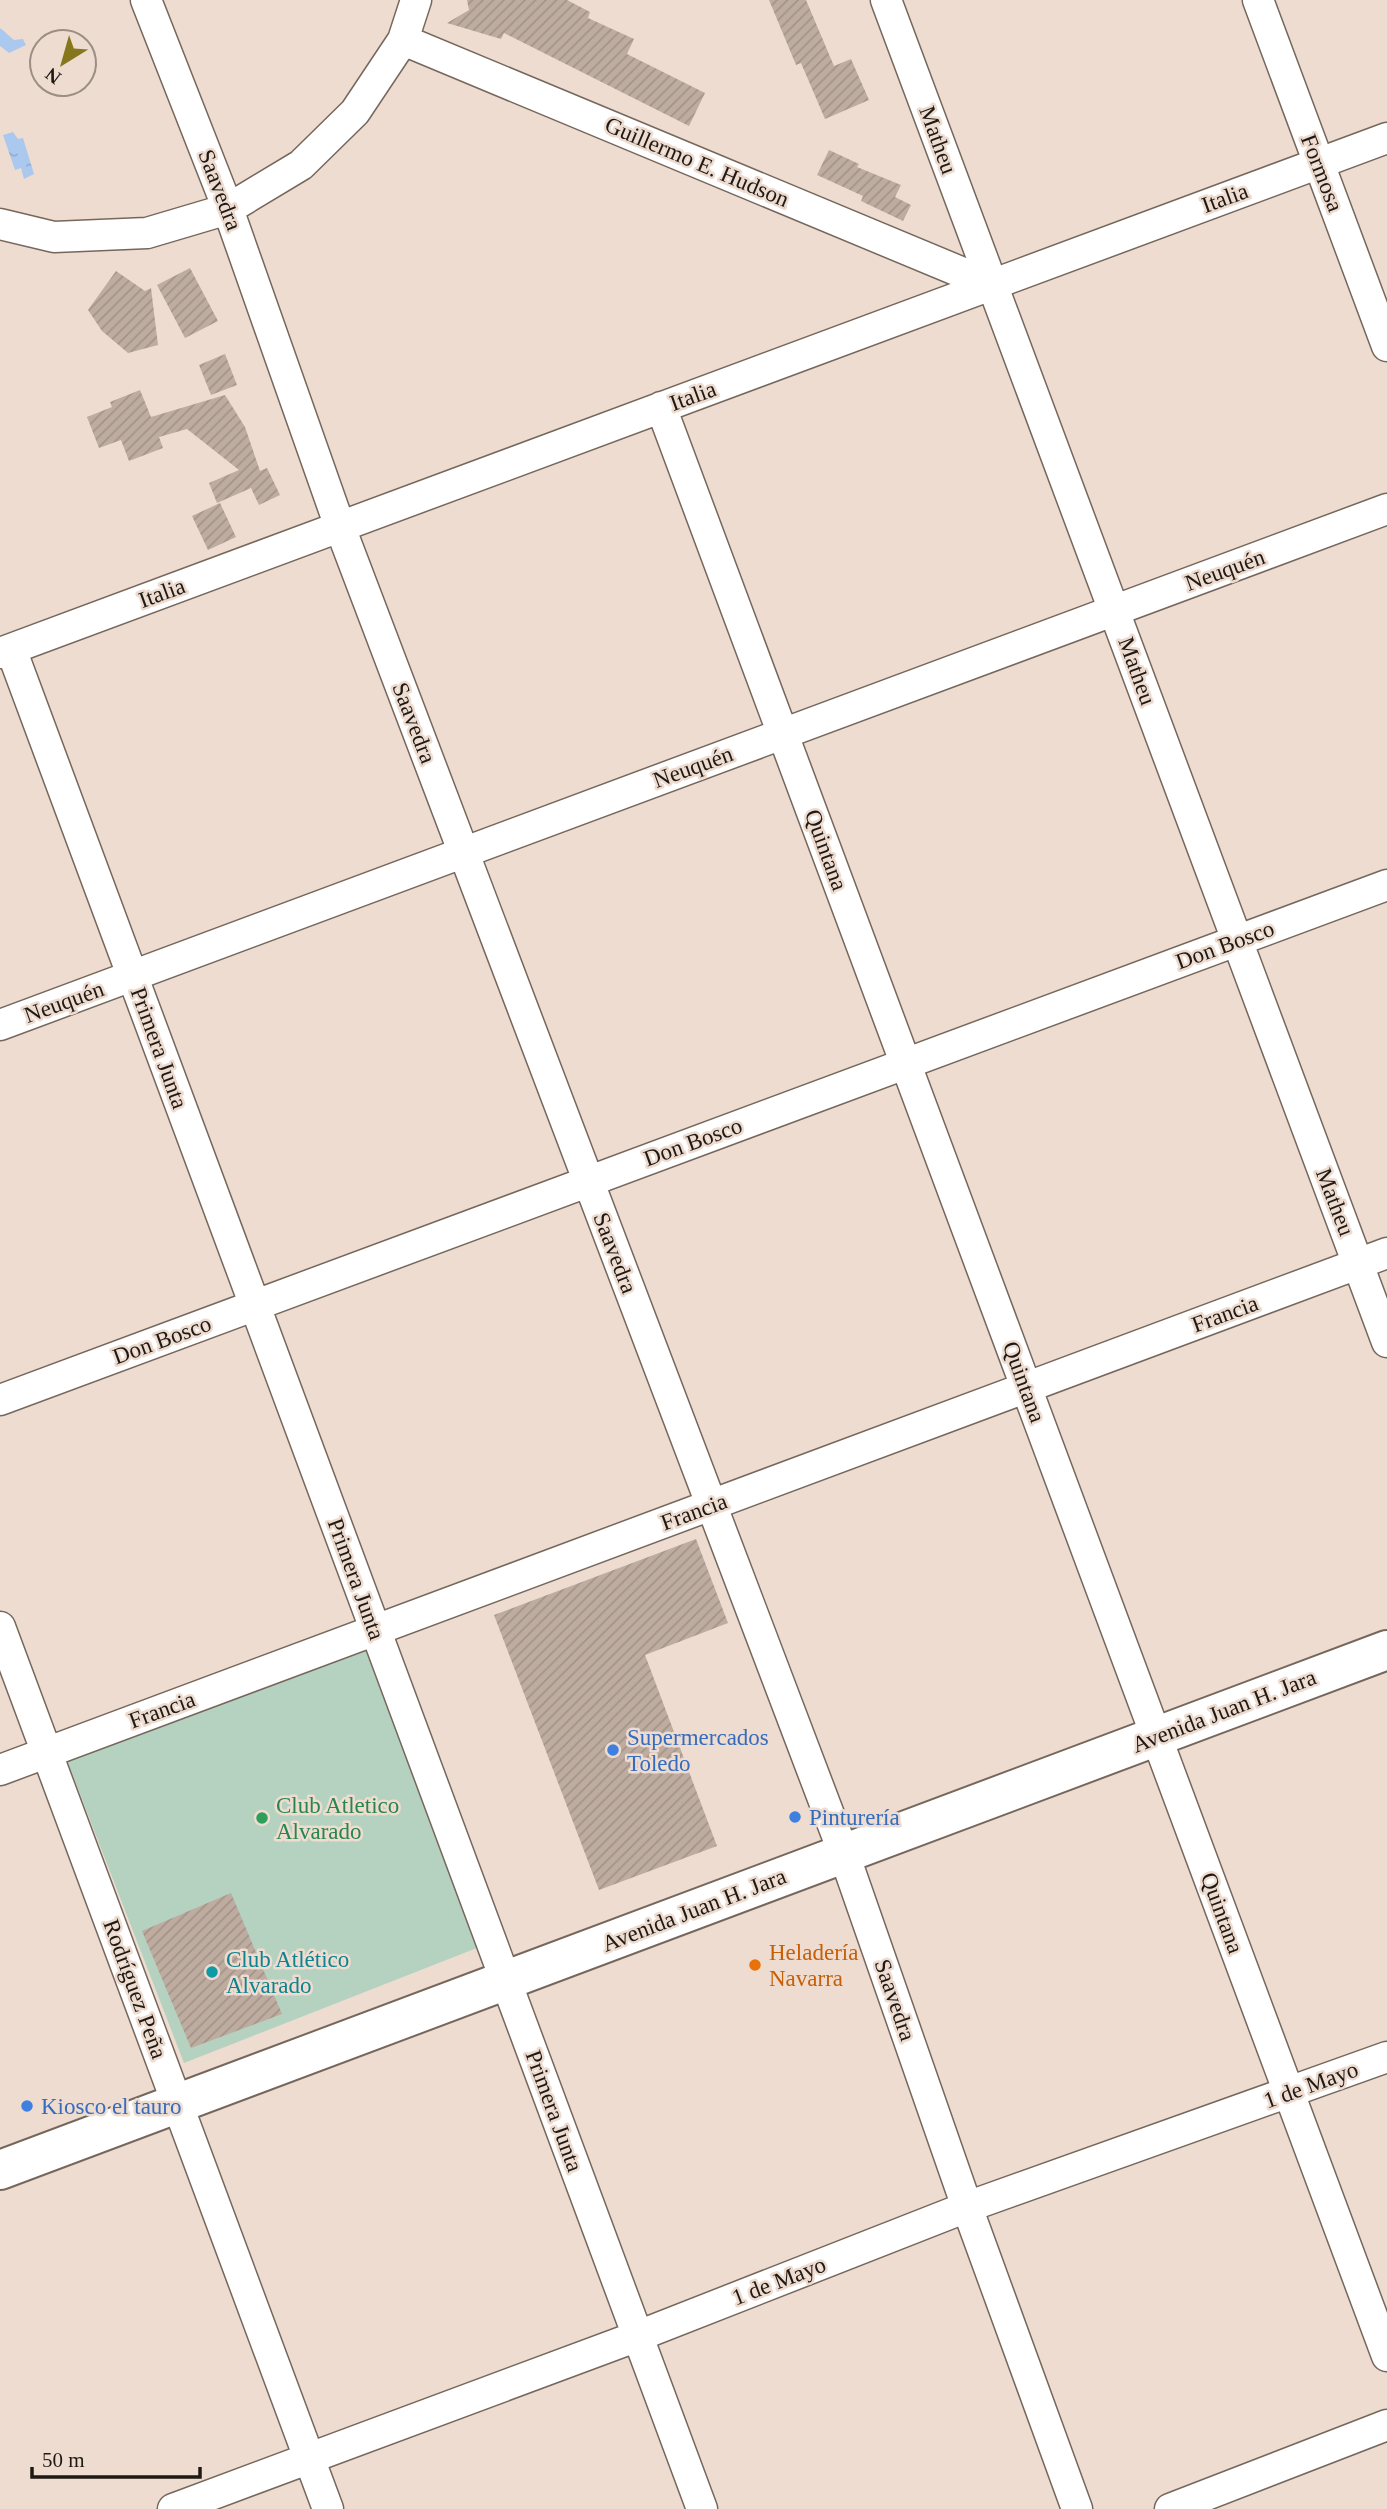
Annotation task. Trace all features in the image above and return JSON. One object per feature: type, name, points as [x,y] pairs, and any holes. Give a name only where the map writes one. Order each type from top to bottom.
[{"type":"main road","name":"Avenida Juan H. Jara","points":[[0,2170],[1387,1650]]},
{"type":"street","name":"Saavedra","points":[[146,0],[228,209],[340,527],[844,1854],[967,2207],[1077,2509]]},
{"type":"street","points":[[0,225],[54,237],[147,233],[228,209],[301,164],[355,112],[403,40],[416,0]]},
{"type":"street","name":"Matheu","points":[[886,0],[1387,1342]]},
{"type":"street","name":"Formosa","points":[[1258,0],[1387,346]]},
{"type":"street","name":"Guillermo E. Hudson","points":[[403,40],[992,285]]},
{"type":"street","name":"Italia","points":[[6,651],[1387,138]]},
{"type":"street","name":"Quintana","points":[[661,407],[1387,2356]]},
{"type":"street","name":"Neuquén","points":[[0,1025],[1387,509]]},
{"type":"street","name":"Primera Junta","points":[[6,651],[132,976],[702,2509]]},
{"type":"street","name":"Don Bosco","points":[[0,1400],[1387,885]]},
{"type":"street","name":"Francia","points":[[0,1770],[1387,1253]]},
{"type":"street","name":"Rodríguez Peña","points":[[0,1627],[328,2509]]},
{"type":"street","name":"1 de Mayo","points":[[173,2509],[638,2336],[967,2207],[1387,2057]]},
{"type":"street","points":[[1170,2509],[1387,2425]]},
{"type":"green space","name":"Club Atletico Alvarado","points":[[368,1636],[482,1946],[184,2063],[63,1750]]},
{"type":"water","points":[[0,28],[14,40],[23,39],[26,45],[9,53],[0,46]]},
{"type":"water","points":[[13,132],[18,139],[23,138],[34,174],[24,179],[21,168],[15,170],[3,135]]},
{"type":"building","points":[[467,0],[567,0],[590,12],[588,18],[634,39],[627,54],[705,93],[689,126],[504,33],[501,39],[447,23],[469,10]]},
{"type":"building","points":[[769,0],[806,0],[834,66],[851,59],[869,100],[825,119],[801,63],[796,65]]},
{"type":"building","points":[[829,150],[859,164],[857,167],[901,185],[895,197],[911,205],[903,221],[861,201],[863,196],[817,175]]},
{"type":"building","points":[[190,268],[218,321],[185,338],[157,285]]},
{"type":"building","points":[[116,271],[145,291],[151,288],[158,345],[128,353],[102,331],[88,310]]},
{"type":"building","points":[[225,354],[237,385],[211,395],[199,365]]},
{"type":"building","points":[[140,390],[151,417],[225,395],[245,427],[260,471],[267,468],[280,495],[259,505],[251,488],[217,503],[209,483],[239,470],[187,429],[159,437],[163,448],[129,461],[121,440],[99,448],[87,417],[112,407],[110,402]]},
{"type":"building","points":[[220,503],[236,537],[208,550],[192,516]]},
{"type":"building","name":"Supermercados Toledo","points":[[696,1539],[728,1623],[645,1655],[717,1846],[599,1890],[494,1615]]},
{"type":"building","name":"Club Atlético Alvarado","points":[[231,1893],[282,2014],[191,2048],[142,1931]]},
{"type":"place","name":"Supermercados Toledo","points":[[613,1750]]},
{"type":"place","name":"Pinturería","points":[[795,1817]]},
{"type":"place","name":"Club Atletico Alvarado","points":[[262,1818]]},
{"type":"place","name":"Heladería Navarra","points":[[755,1965]]},
{"type":"place","name":"Club Atlético Alvarado","points":[[212,1972]]},
{"type":"place","name":"Kiosco el tauro","points":[[27,2106]]}]
